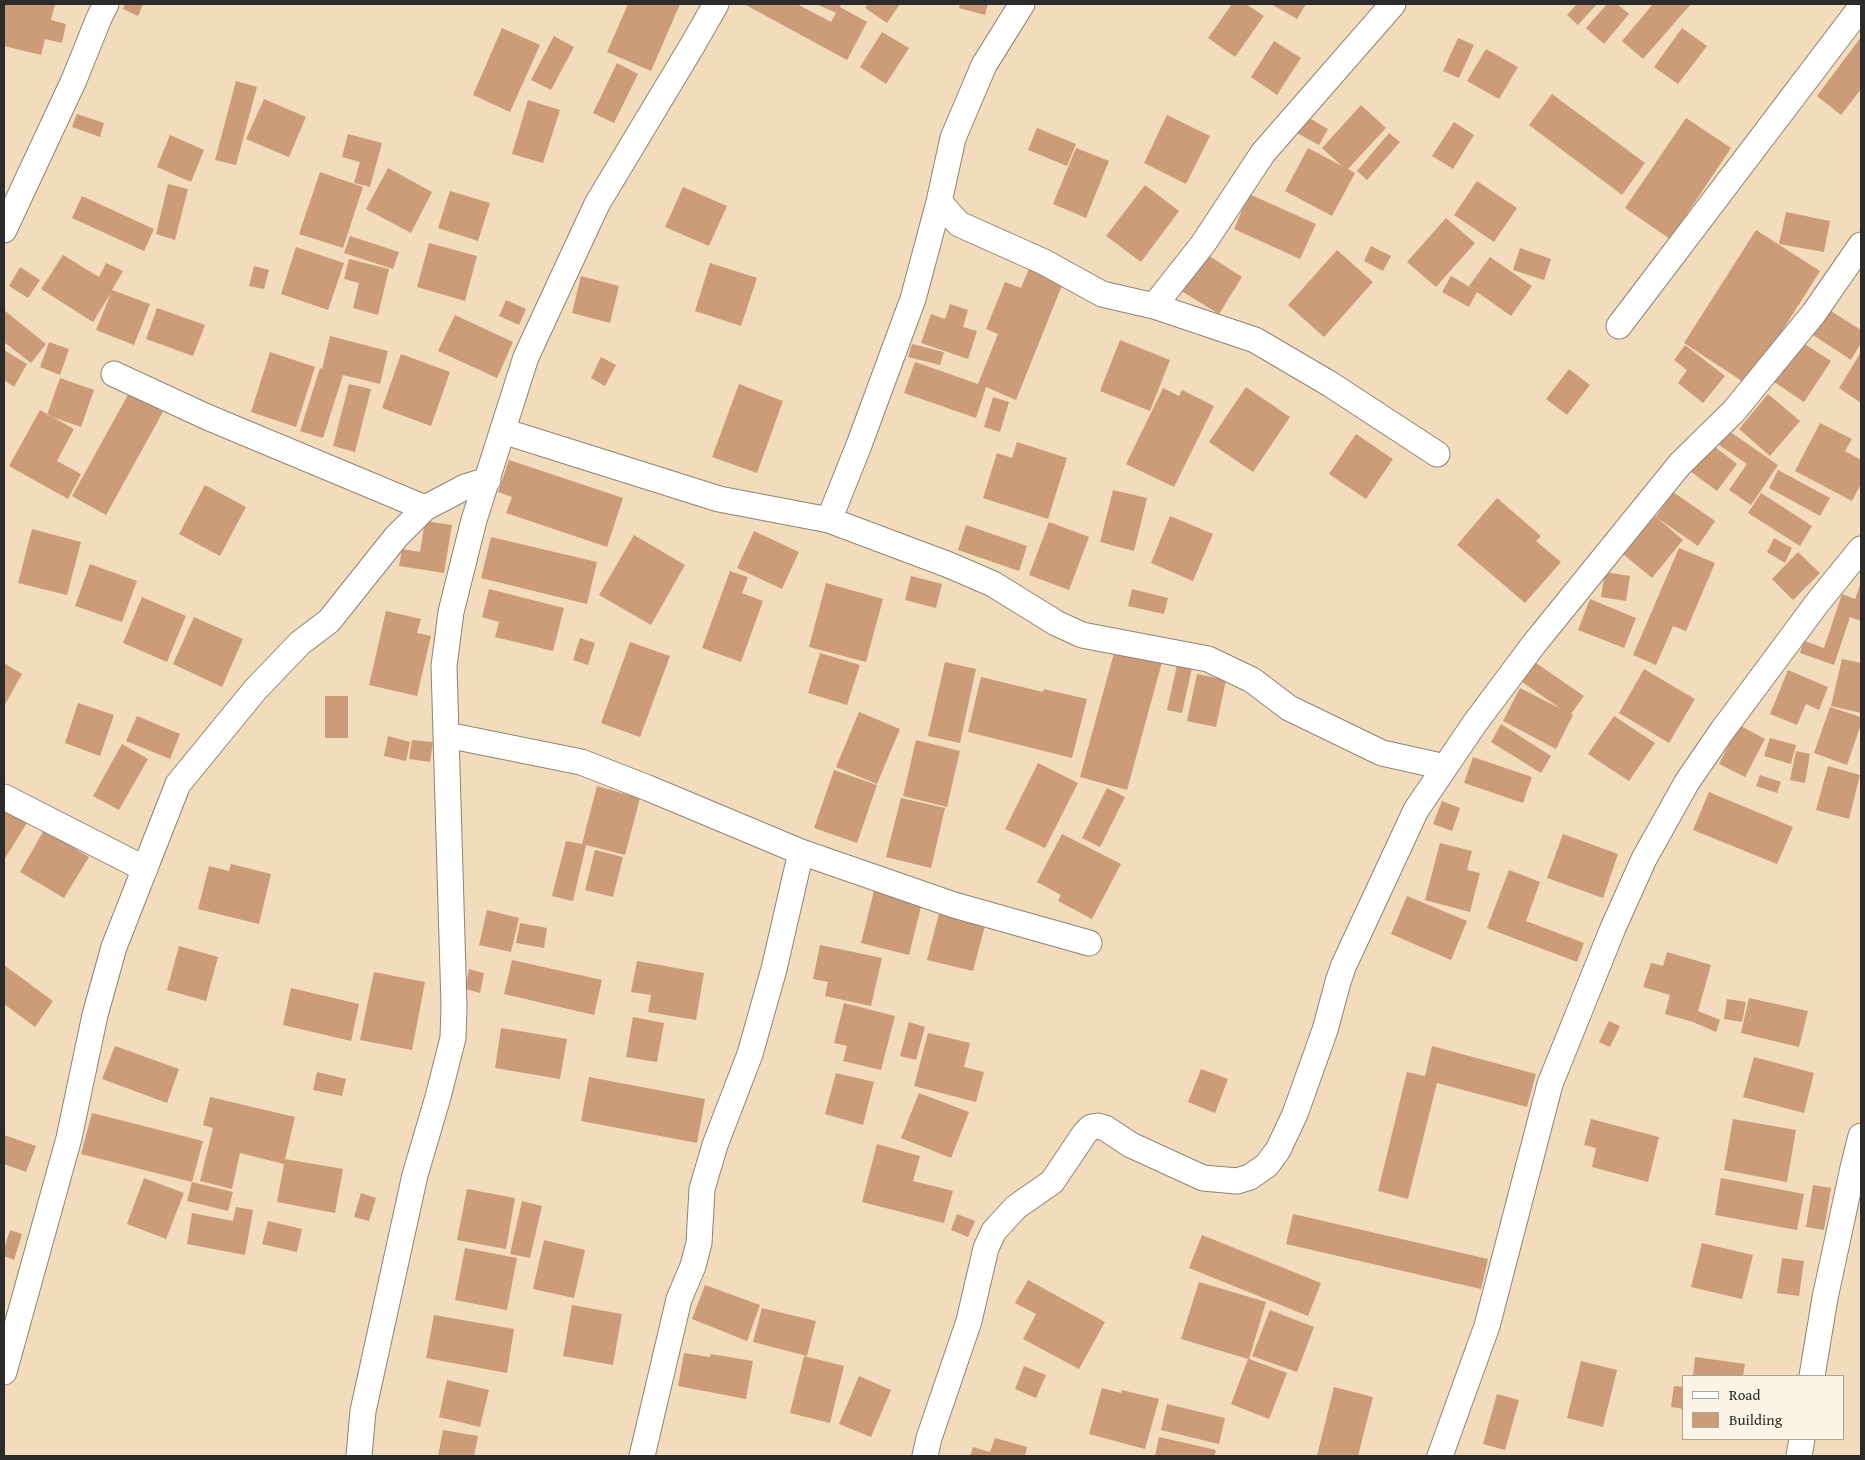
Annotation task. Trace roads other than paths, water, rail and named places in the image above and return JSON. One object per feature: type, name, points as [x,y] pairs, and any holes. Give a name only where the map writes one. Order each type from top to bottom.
[{"type":"street","points":[[4,230],[74,80],[106,4]]},
{"type":"street","points":[[358,1456],[363,1411],[414,1175],[438,1097],[453,1038],[454,1006],[444,666],[451,612],[474,520],[526,357],[597,204],[716,4]]},
{"type":"street","points":[[828,520],[860,444],[913,299],[939,202],[953,138],[984,65],[1022,4]]},
{"type":"street","points":[[1154,306],[1203,244],[1262,153],[1394,4]]},
{"type":"street","points":[[1619,326],[1861,7]]},
{"type":"street","points":[[939,202],[960,224],[1044,262],[1102,294],[1154,306],[1255,340],[1330,384],[1437,454]]},
{"type":"street","points":[[927,245],[960,224]]},
{"type":"street","points":[[925,1456],[929,1438],[969,1321],[986,1248],[994,1231],[1016,1207],[1052,1182],[1091,1127],[1105,1128],[1131,1145],[1203,1178],[1237,1181],[1250,1177],[1267,1165],[1278,1150],[1295,1114],[1325,1030],[1343,967],[1416,810],[1474,723],[1534,644],[1680,464],[1734,411],[1814,313],[1861,244]]},
{"type":"street","points":[[114,374],[207,417],[425,508]]},
{"type":"street","points":[[503,431],[719,499],[828,520],[949,565],[993,584],[1056,623],[1082,634],[1208,659],[1252,680],[1289,708],[1382,753],[1445,767]]},
{"type":"street","points":[[4,1372],[69,1138],[95,1015],[114,947],[178,784],[255,690],[300,643],[329,621],[396,537],[425,508],[465,487],[488,480]]},
{"type":"street","points":[[1440,1456],[1487,1326],[1550,1084],[1613,928],[1644,859],[1687,782],[1722,731],[1818,602],[1861,549]]},
{"type":"street","points":[[446,735],[581,762],[801,852],[954,905],[1089,943]]},
{"type":"street","points":[[4,797],[145,869]]},
{"type":"street","points":[[642,1456],[679,1299],[693,1266],[699,1243],[702,1190],[715,1145],[750,1054],[774,969],[801,852]]},
{"type":"street","points":[[1812,1375],[1825,1298],[1861,1136]]},
{"type":"street","points":[[1798,1456],[1802,1440]]}]
